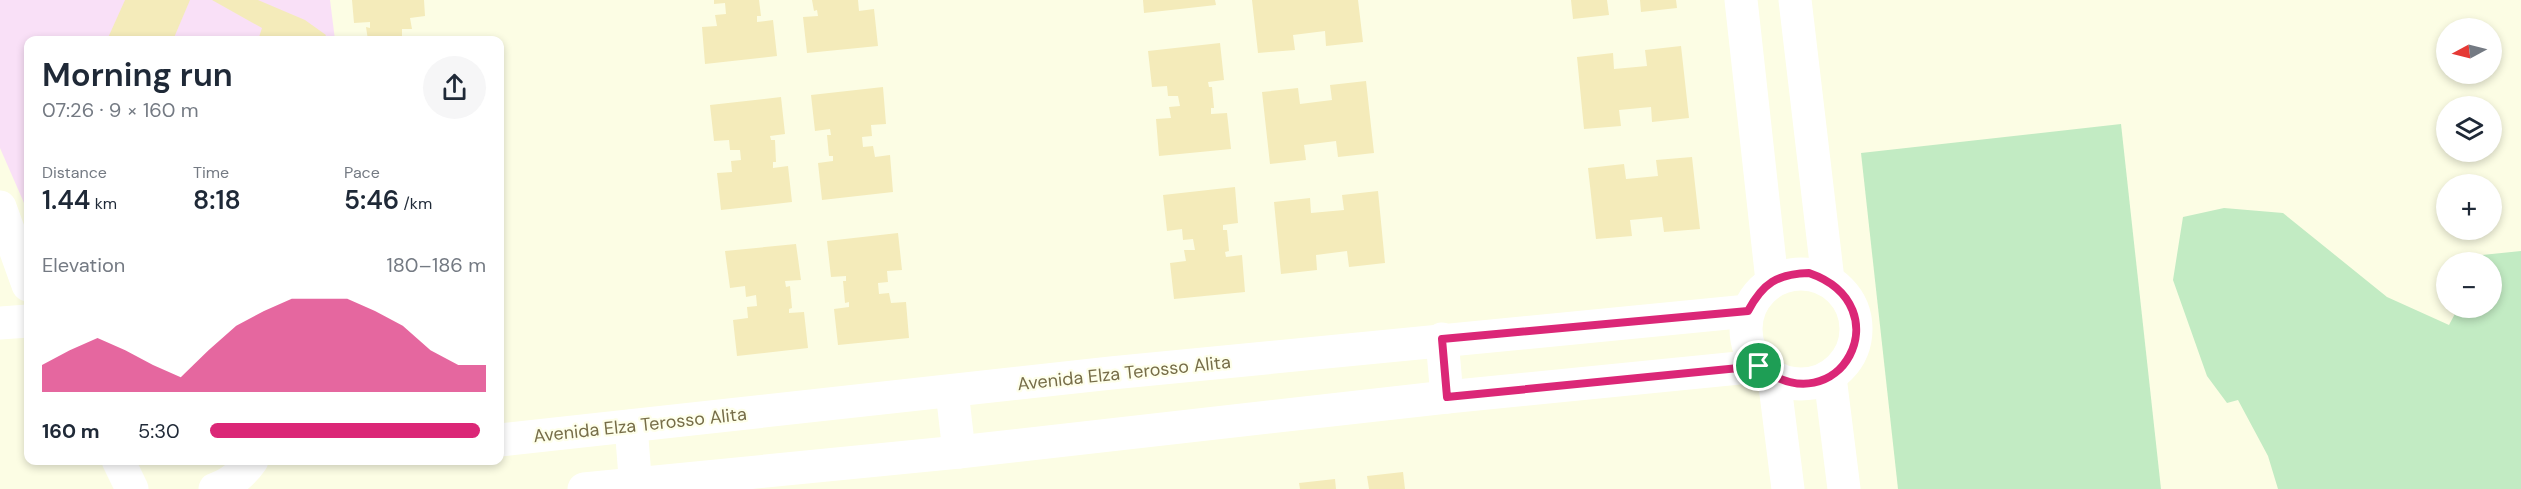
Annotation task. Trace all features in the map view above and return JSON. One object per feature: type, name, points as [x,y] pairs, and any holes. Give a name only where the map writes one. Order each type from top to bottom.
[{"type":"street","points":[[1741,0],[1772,281]]},
{"type":"street","points":[[1795,0],[1828,280]]},
{"type":"street","points":[[0,207],[8,251],[24,278]]},
{"type":"street","points":[[1809,273],[1828,280],[1843,292],[1853,309],[1857,328],[1854,347],[1845,364],[1830,377],[1812,384],[1793,385],[1767,372],[1749,350],[1745,330],[1748,311],[1757,294],[1772,281],[1790,274],[1809,273]]},
{"type":"street","name":"Avenida Elza Terosso Alita","points":[[504,440],[1442,339],[1748,311]]},
{"type":"street","points":[[0,323],[24,321]]},
{"type":"street","points":[[1442,339],[1447,397]]},
{"type":"street","points":[[584,489],[636,486],[959,452],[1447,397],[1767,372]]},
{"type":"street","points":[[1767,372],[1788,489]]},
{"type":"street","points":[[1830,377],[1844,489]]},
{"type":"street","points":[[952,391],[959,452]]},
{"type":"street","points":[[631,426],[636,486]]},
{"type":"street","points":[[222,488],[248,465]]},
{"type":"shaded area","points":[[0,0],[330,0],[334,36],[24,36],[24,203],[0,148]]},
{"type":"green space","points":[[2121,124],[2161,489],[1898,489],[1861,153]]},
{"type":"green space","points":[[2224,208],[2283,213],[2387,297],[2449,325],[2453,318],[2502,318],[2502,253],[2521,251],[2521,489],[2278,489],[2268,456],[2238,400],[2227,403],[2207,376],[2173,280],[2183,217]]},
{"type":"building","points":[[125,0],[190,0],[175,36],[109,36]]},
{"type":"building","points":[[212,0],[258,0],[305,20],[326,35],[259,36],[262,28]]},
{"type":"building","points":[[352,0],[424,0],[425,16],[410,18],[412,29],[402,29],[402,36],[367,36],[366,27],[370,28],[370,22],[354,23]]},
{"type":"building","points":[[714,0],[759,0],[761,16],[757,16],[757,22],[773,20],[777,56],[705,64],[702,27],[717,26],[715,15],[726,14],[725,3],[714,4]]},
{"type":"building","points":[[812,0],[858,0],[859,11],[874,9],[878,46],[807,53],[803,17],[818,16],[817,10],[814,11]]},
{"type":"building","points":[[1143,0],[1215,0],[1216,5],[1144,13]]},
{"type":"building","points":[[1252,0],[1358,0],[1363,42],[1326,46],[1325,31],[1293,35],[1295,50],[1258,53]]},
{"type":"building","points":[[1571,0],[1607,0],[1609,15],[1573,19]]},
{"type":"building","points":[[1640,0],[1676,0],[1677,8],[1641,12]]},
{"type":"building","points":[[1220,43],[1224,80],[1208,82],[1209,87],[1212,87],[1214,108],[1211,108],[1211,114],[1227,113],[1231,149],[1159,156],[1156,119],[1171,118],[1169,107],[1180,106],[1178,96],[1168,96],[1167,86],[1152,87],[1148,51]]},
{"type":"building","points":[[1681,46],[1689,118],[1652,122],[1651,107],[1619,110],[1621,126],[1584,129],[1577,57],[1613,53],[1614,69],[1647,66],[1645,50]]},
{"type":"building","points":[[1366,81],[1374,153],[1338,157],[1336,141],[1304,145],[1306,160],[1270,164],[1262,92],[1298,88],[1300,104],[1332,100],[1330,85]]},
{"type":"building","points":[[883,87],[886,124],[871,125],[872,136],[862,137],[863,147],[873,146],[875,157],[890,155],[893,192],[822,200],[818,163],[833,161],[833,156],[829,156],[827,135],[831,135],[830,129],[815,131],[811,95]]},
{"type":"building","points":[[781,97],[785,134],[770,136],[771,140],[775,140],[776,162],[773,162],[773,168],[788,166],[792,202],[721,210],[717,173],[732,172],[731,161],[741,160],[740,150],[730,150],[729,140],[714,141],[710,105]]},
{"type":"building","points":[[1692,157],[1700,229],[1664,232],[1662,217],[1630,220],[1632,236],[1596,239],[1588,168],[1624,164],[1626,179],[1658,176],[1656,160]]},
{"type":"building","points":[[1235,187],[1238,223],[1223,225],[1223,230],[1227,230],[1229,251],[1225,252],[1226,257],[1242,255],[1245,292],[1174,299],[1170,263],[1186,261],[1184,250],[1195,250],[1193,239],[1183,240],[1182,229],[1167,231],[1163,195]]},
{"type":"building","points":[[1378,191],[1385,263],[1349,267],[1347,251],[1316,255],[1317,270],[1281,274],[1274,202],[1310,198],[1311,213],[1344,210],[1342,195]]},
{"type":"building","points":[[898,233],[902,270],[887,271],[888,282],[878,283],[879,294],[889,293],[891,303],[906,302],[909,338],[838,345],[834,309],[849,307],[849,302],[845,303],[843,281],[846,281],[846,276],[831,277],[827,241]]},
{"type":"building","points":[[796,244],[801,280],[785,281],[786,287],[790,286],[792,308],[789,309],[789,313],[804,312],[808,348],[737,356],[733,320],[748,318],[747,307],[757,306],[756,295],[746,297],[745,286],[730,288],[725,251]]},
{"type":"building","points":[[1403,472],[1405,489],[1369,489],[1367,476]]},
{"type":"building","points":[[1335,479],[1336,489],[1300,489],[1299,483]]},
{"type":"route","points":[[1809,273],[1828,280],[1843,292],[1853,309],[1857,328],[1854,347],[1845,364],[1830,377],[1812,384],[1793,385],[1774,378],[1759,366],[1447,397],[1442,339],[1748,311],[1757,294],[1772,281],[1790,274],[1809,273]]}]
